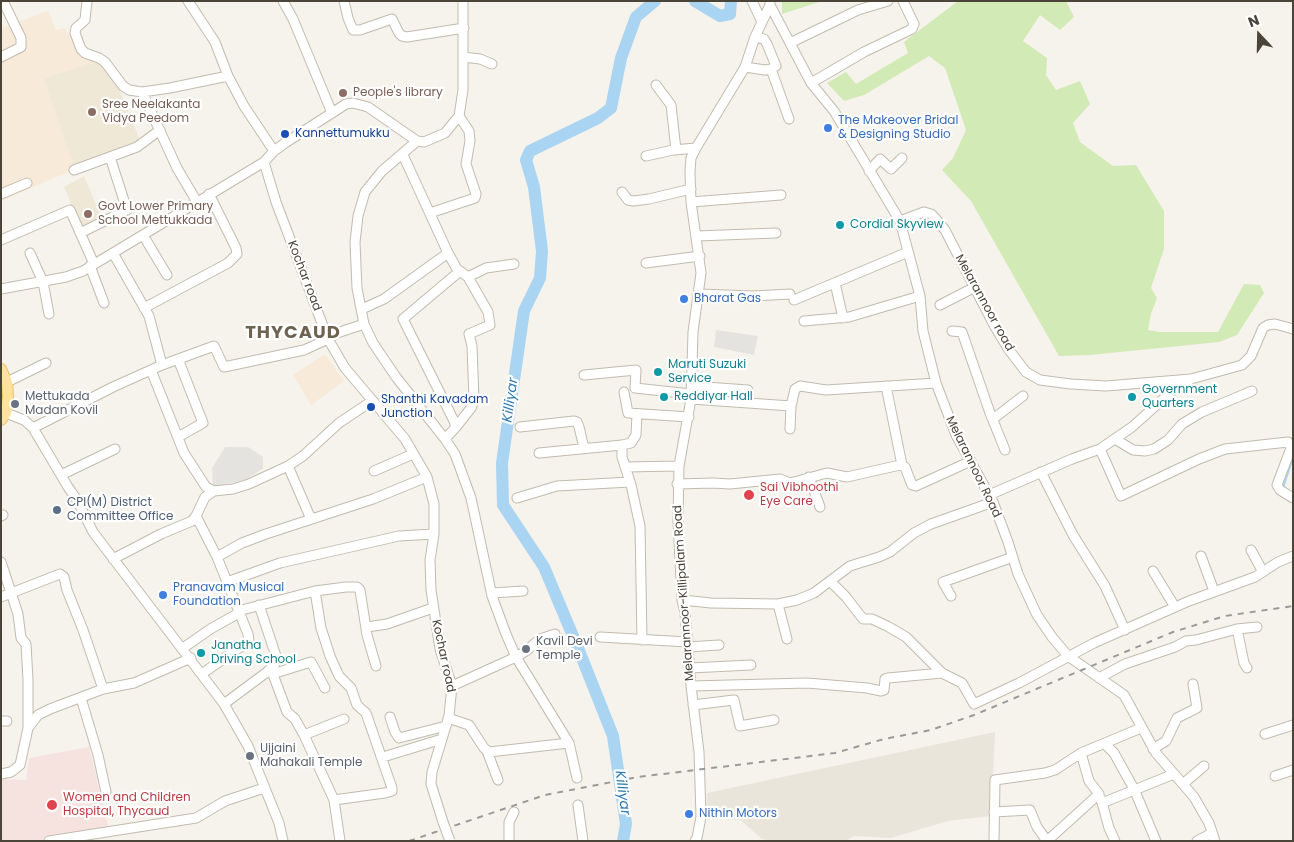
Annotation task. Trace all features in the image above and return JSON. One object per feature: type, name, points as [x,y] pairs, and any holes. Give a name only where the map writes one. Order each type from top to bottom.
[{"type":"main road","points":[[1,369],[7,382],[8,396],[4,416]]},
{"type":"street","points":[[1,56],[21,47],[21,38],[3,1]]},
{"type":"street","points":[[87,1],[85,20],[76,28],[75,33],[81,49],[105,62],[123,86],[129,90],[142,92],[228,76]]},
{"type":"street","points":[[283,1],[293,19],[332,113]]},
{"type":"street","points":[[344,1],[353,30],[360,30],[392,19],[399,34],[407,37],[464,28]]},
{"type":"street","points":[[1,289],[66,278],[92,265],[264,162],[274,151],[346,104],[353,103],[368,107],[417,141],[424,142],[445,133],[459,116],[463,90],[463,1]]},
{"type":"street","points":[[752,1],[762,22]]},
{"type":"street","points":[[790,43],[858,10],[888,1]]},
{"type":"street","points":[[811,83],[864,52],[912,29],[914,24],[903,1]]},
{"type":"street","points":[[188,2],[215,42],[228,76],[244,106],[274,151]]},
{"type":"street","name":"Melarannoor-Killipalam Road","points":[[695,841],[702,818],[699,752],[682,600],[678,521],[679,466],[692,393],[693,332],[701,273],[691,202],[691,158],[745,67],[755,36],[770,3]]},
{"type":"street","name":"Melarannoor Road","points":[[770,3],[811,83],[834,111],[900,221],[920,296],[923,331],[936,383],[956,435],[991,499],[1018,574],[1037,615],[1068,656],[1124,695],[1153,749],[1194,797],[1214,837]]},
{"type":"street","points":[[745,67],[765,70],[776,66],[764,39],[755,36]]},
{"type":"street","points":[[463,57],[492,64]]},
{"type":"street","points":[[771,69],[789,119]]},
{"type":"street","points":[[656,85],[671,105],[676,150]]},
{"type":"street","points":[[142,92],[177,168],[197,202]]},
{"type":"street","points":[[430,213],[475,198],[476,194],[466,164],[470,141],[469,131],[459,116]]},
{"type":"street","points":[[74,170],[137,147],[160,130]]},
{"type":"street","points":[[417,141],[382,171],[364,192],[358,216],[355,242],[357,288],[364,324],[373,343],[396,377],[455,454],[471,498],[492,593],[516,656],[569,743],[577,778]]},
{"type":"street","points":[[646,156],[696,148]]},
{"type":"street","points":[[403,154],[448,253],[460,271],[468,277],[488,312],[490,325],[468,334],[472,346],[474,400],[456,427],[445,439]]},
{"type":"street","points":[[80,233],[127,210],[110,157]]},
{"type":"street","points":[[870,171],[880,159],[891,169],[902,158]]},
{"type":"street","name":"Kochar road","points":[[264,162],[276,202],[328,339],[345,368],[405,440],[428,477],[434,504],[434,534],[430,560],[431,590],[440,648],[452,686],[452,702],[432,772],[431,784],[450,841]]},
{"type":"street","points":[[1,194],[27,183]]},
{"type":"street","points":[[622,192],[628,200],[633,201],[691,189]]},
{"type":"street","points":[[144,308],[228,263],[237,254],[236,248],[209,194]]},
{"type":"street","points":[[691,202],[781,195]]},
{"type":"street","points":[[1,240],[70,210],[92,265],[104,303]]},
{"type":"street","name":"Melarannoor road","points":[[900,221],[924,212],[931,214],[945,230],[995,327],[1009,350],[1026,372],[1040,380],[1106,386],[1192,380],[1242,365],[1252,356],[1264,328],[1268,325],[1275,324],[1293,329]]},
{"type":"street","points":[[697,236],[776,233]]},
{"type":"street","points":[[143,235],[167,275]]},
{"type":"street","points":[[699,294],[792,297],[835,283],[908,252]]},
{"type":"street","points":[[30,253],[43,282],[49,314]]},
{"type":"street","points":[[114,253],[152,325],[162,365]]},
{"type":"street","points":[[362,309],[384,300],[448,253]]},
{"type":"street","points":[[646,263],[700,256]]},
{"type":"street","points":[[468,277],[486,268],[514,264]]},
{"type":"street","points":[[456,427],[403,319],[460,271]]},
{"type":"street","points":[[835,283],[843,318]]},
{"type":"street","points":[[940,305],[975,287]]},
{"type":"street","points":[[804,321],[843,318],[868,313],[920,296]]},
{"type":"street","points":[[33,428],[91,397],[162,365],[214,346],[224,367],[304,350],[328,339],[336,333],[364,324]]},
{"type":"street","points":[[952,332],[962,332],[1006,450]]},
{"type":"street","points":[[178,359],[203,423],[178,437]]},
{"type":"street","points":[[7,382],[46,362]]},
{"type":"street","points":[[151,370],[184,453],[206,487],[214,491]]},
{"type":"street","points":[[584,375],[636,370],[635,388],[692,393],[792,406]]},
{"type":"street","points":[[682,600],[778,604],[797,600],[814,593],[850,566],[890,552],[914,533],[931,524],[991,499],[1041,472],[1100,449],[1132,427],[1171,392],[1192,380]]},
{"type":"street","points":[[790,429],[795,389],[800,386],[826,390],[936,383]]},
{"type":"street","points":[[886,386],[902,465],[912,485],[916,486],[971,461]]},
{"type":"street","points":[[692,393],[748,390]]},
{"type":"street","points":[[1115,439],[1133,450],[1145,451],[1154,449],[1168,440],[1182,424],[1202,412],[1252,391]]},
{"type":"street","points":[[624,392],[627,412],[689,417]]},
{"type":"street","points":[[993,419],[1023,396]]},
{"type":"street","points":[[113,559],[161,534],[192,521],[205,497],[214,491],[249,484],[288,466],[303,456],[339,423],[372,401]]},
{"type":"street","points":[[539,453],[622,445],[631,442],[636,435],[637,414]]},
{"type":"street","points":[[4,416],[24,420],[33,428],[77,500],[94,532],[203,673],[224,704],[248,746],[278,824],[282,841]]},
{"type":"street","points":[[520,428],[574,421],[577,422],[579,427],[584,448]]},
{"type":"street","points":[[1100,449],[1121,496],[1225,449],[1288,442],[1291,448],[1277,485],[1280,490],[1293,498]]},
{"type":"street","points":[[622,445],[622,457],[640,526],[642,640]]},
{"type":"street","points":[[61,475],[115,449]]},
{"type":"street","points":[[374,471],[413,454]]},
{"type":"street","points":[[678,484],[730,484],[780,480],[790,483],[827,473],[847,477],[902,465]]},
{"type":"street","points":[[288,466],[311,520]]},
{"type":"street","points":[[625,467],[679,466]]},
{"type":"street","points":[[1041,472],[1073,535],[1101,578],[1125,630]]},
{"type":"street","points":[[217,557],[242,543],[373,499],[428,477]]},
{"type":"street","points":[[809,477],[820,507]]},
{"type":"street","points":[[516,498],[557,486],[630,482]]},
{"type":"street","points":[[196,516],[217,557],[248,634],[249,641],[203,673]]},
{"type":"street","points":[[227,582],[280,563],[399,536],[434,534]]},
{"type":"street","points":[[1251,550],[1263,572]]},
{"type":"street","points":[[1201,556],[1214,592]]},
{"type":"street","points":[[830,581],[846,597],[863,619],[872,619],[906,637],[942,673],[962,684],[974,704],[1019,683],[1094,643],[1175,607],[1255,577],[1293,556]]},
{"type":"street","points":[[951,596],[943,582],[1013,557]]},
{"type":"street","points":[[1,562],[18,614],[21,638],[26,644],[28,728],[20,765],[11,772],[1,774]]},
{"type":"street","points":[[1153,571],[1175,607]]},
{"type":"street","points":[[1,597],[60,574],[64,577],[103,689]]},
{"type":"street","points":[[183,648],[238,612],[315,591],[357,587],[360,590],[376,666]]},
{"type":"street","points":[[315,591],[321,628],[330,656],[339,676],[351,688],[357,705],[366,713],[383,757],[392,791],[334,800]]},
{"type":"street","points":[[492,593],[523,591]]},
{"type":"street","points":[[778,604],[787,639]]},
{"type":"street","points":[[259,605],[276,656],[272,671],[287,712],[295,719],[304,735],[334,800],[340,841]]},
{"type":"street","points":[[367,627],[388,624],[434,608]]},
{"type":"street","points":[[1099,678],[1125,664],[1176,647],[1186,641],[1237,629],[1257,627]]},
{"type":"street","points":[[1237,629],[1244,663],[1247,668]]},
{"type":"street","points":[[452,686],[526,651],[540,639],[555,634]]},
{"type":"street","points":[[600,637],[719,645]]},
{"type":"street","points":[[28,728],[38,715],[50,708],[103,689],[134,683],[191,658]]},
{"type":"street","points":[[224,704],[272,671],[311,662],[325,688]]},
{"type":"street","points":[[690,668],[751,665]]},
{"type":"street","points":[[691,686],[807,683],[881,691],[884,690],[885,679],[888,678],[942,673]]},
{"type":"street","points":[[1153,749],[1166,740],[1177,718],[1197,708],[1193,684]]},
{"type":"street","points":[[81,698],[98,755],[106,792]]},
{"type":"street","points":[[693,705],[734,700],[740,726],[774,720]]},
{"type":"street","points":[[390,717],[398,738],[447,722],[469,725],[487,751],[498,780]]},
{"type":"street","points":[[304,735],[344,719]]},
{"type":"street","points":[[1265,734],[1293,724]]},
{"type":"street","points":[[994,841],[995,780],[1045,774],[1081,753],[1141,728]]},
{"type":"street","points":[[383,757],[442,739]]},
{"type":"street","points":[[487,751],[497,752],[569,743]]},
{"type":"street","points":[[1105,744],[1114,753],[1134,789],[1156,841]]},
{"type":"street","points":[[1081,753],[1089,781],[1100,798],[1115,841]]},
{"type":"street","points":[[1183,784],[1204,766]]},
{"type":"street","points":[[1275,776],[1293,770]]},
{"type":"street","points":[[994,812],[1030,810],[1037,827],[1047,841],[1100,798],[1134,789],[1174,774]]},
{"type":"street","points":[[49,841],[196,818],[225,801],[264,788]]},
{"type":"street","points":[[578,805],[583,841]]},
{"type":"street","points":[[509,841],[509,822],[514,812]]},
{"type":"street","points":[[1197,841],[1214,837]]},
{"type":"shaded area","points":[[48,11],[56,30],[65,28],[82,57],[101,61],[75,169],[1,201],[1,28]]},
{"type":"shaded area","name":"Sree Neelakanta Vidya Peedom","points":[[101,61],[116,81],[141,143],[75,169],[44,78]]},
{"type":"shaded area","name":"Govt Lower Primary School Mettukkada","points":[[84,176],[106,225],[85,238],[64,187]]},
{"type":"shaded area","points":[[716,330],[758,336],[754,355],[714,347]]},
{"type":"shaded area","points":[[325,354],[344,381],[311,405],[293,375]]},
{"type":"shaded area","points":[[225,447],[248,447],[263,457],[263,468],[247,479],[213,487],[212,468]]},
{"type":"shaded area","points":[[995,732],[991,816],[948,821],[891,838],[854,836],[845,841],[773,841],[762,839],[740,820],[706,818],[707,793]]},
{"type":"shaded area","name":"Women and Children Hospital, Thycaud","points":[[89,747],[109,829],[54,834],[44,841],[1,841],[1,779],[26,780],[29,758]]},
{"type":"green space","points":[[782,1],[822,1],[782,14]]},
{"type":"green space","points":[[958,1],[1066,1],[1074,17],[1060,30],[1040,15],[1023,41],[1047,58],[1046,75],[1056,90],[1080,81],[1090,104],[1073,123],[1080,142],[1113,166],[1136,165],[1164,211],[1164,249],[1151,288],[1157,298],[1148,330],[1160,332],[1218,332],[1244,284],[1260,285],[1264,293],[1237,335],[1219,342],[1090,355],[1059,356],[971,201],[942,170],[953,158],[966,130],[945,68],[929,56],[864,95],[844,101],[827,83],[846,72],[856,84],[908,53],[904,42]]},
{"type":"waterway","name":"Killiyar","points":[[623,841],[626,824],[613,736],[544,567],[503,505],[502,463],[524,311],[540,278],[542,251],[534,187],[526,160],[530,151],[598,118],[611,108],[621,58],[636,17],[655,1]]},
{"type":"waterway","name":"Killiyar","points":[[695,1],[720,16],[730,14],[731,1]]},
{"type":"waterway","points":[[1283,488],[1293,457]]},
{"type":"railway","points":[[409,841],[545,795],[638,777],[835,753],[884,739],[931,730],[974,715],[1173,632],[1225,616],[1293,606]]},
{"type":"place","name":"People's library","points":[[343,93]]},
{"type":"place","name":"Sree Neelakanta Vidya Peedom","points":[[92,112]]},
{"type":"place","name":"The Makeover Bridal & Designing Studio","points":[[828,128]]},
{"type":"place","name":"Kannettumukku","points":[[285,134]]},
{"type":"place","name":"Govt Lower Primary School Mettukkada","points":[[88,214]]},
{"type":"place","name":"Cordial Skyview","points":[[840,225]]},
{"type":"place","name":"Bharat Gas","points":[[684,299]]},
{"type":"place","name":"Maruti Suzuki Service","points":[[658,372]]},
{"type":"place","name":"Reddiyar Hall","points":[[664,397]]},
{"type":"place","name":"Government Quarters","points":[[1132,397]]},
{"type":"place","name":"Mettukada Madan Kovil","points":[[15,404]]},
{"type":"place","name":"Shanthi Kavadam Junction","points":[[371,407]]},
{"type":"place","name":"Sai Vibhoothi Eye Care","points":[[749,495]]},
{"type":"place","name":"CPI(M) District Committee Office","points":[[57,510]]},
{"type":"place","name":"Pranavam Musical Foundation","points":[[163,595]]},
{"type":"place","name":"Kavil Devi Temple","points":[[526,649]]},
{"type":"place","name":"Janatha Driving School","points":[[201,653]]},
{"type":"place","name":"Ujjaini Mahakali Temple","points":[[250,756]]},
{"type":"place","name":"Women and Children Hospital, Thycaud","points":[[52,805]]},
{"type":"place","name":"Nithin Motors","points":[[689,814]]},
{"type":"district","name":"THYCAUD","points":[[293,333]]}]
